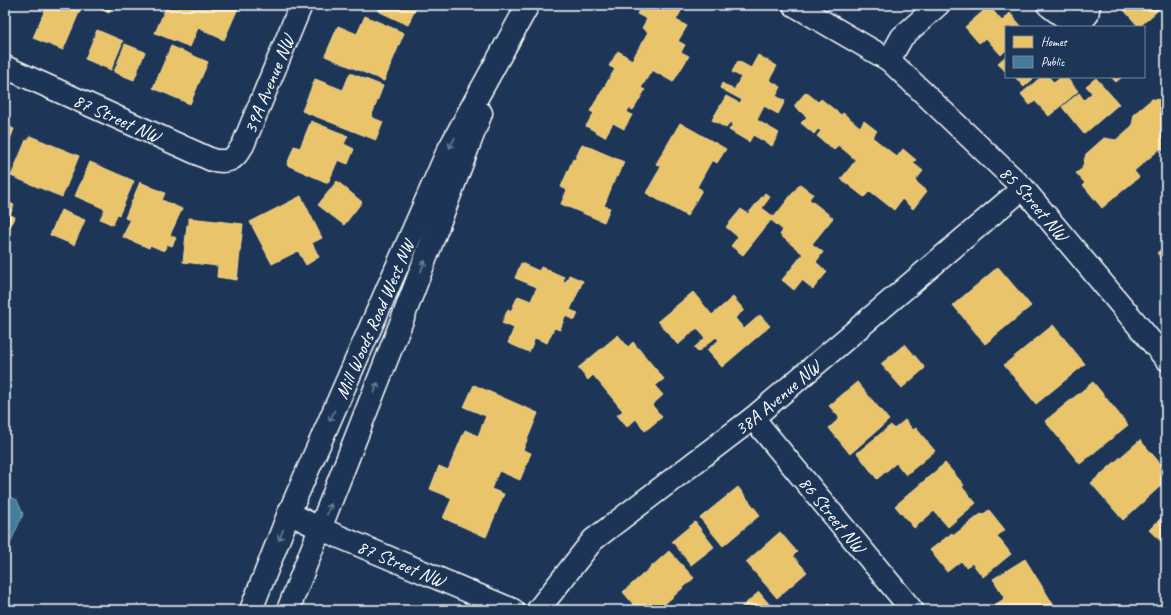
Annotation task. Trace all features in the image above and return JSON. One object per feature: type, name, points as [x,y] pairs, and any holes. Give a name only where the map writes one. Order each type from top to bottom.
[{"type":"street","name":"39A Avenue NW","points":[[231,160],[243,145],[301,5]]},
{"type":"street","name":"Mill Woods Road West NW","points":[[251,610],[289,513],[447,153],[528,5]]},
{"type":"street","name":"85 Street NW","points":[[794,5],[888,60],[1023,188],[1166,359]]},
{"type":"street","points":[[888,60],[902,37],[938,5]]},
{"type":"street","points":[[1048,5],[1066,18],[1073,20],[1080,20],[1087,14],[1089,5]]},
{"type":"street","name":"Mill Woods Road West NW","points":[[288,610],[401,323],[511,35]]},
{"type":"street","name":"87 Street NW","points":[[5,67],[212,160],[223,162],[231,160]]},
{"type":"street","name":"38A Avenue NW","points":[[538,610],[593,540],[753,418],[1023,188]]},
{"type":"street","name":"86 Street NW","points":[[753,418],[912,610]]},
{"type":"street","name":"87 Street NW","points":[[289,513],[321,529],[514,610]]},
{"type":"shaded area","points":[[1113,604],[1145,610],[1101,610]]},
{"type":"building: Homes","points":[[47,5],[75,5],[81,8],[63,50],[33,38]]},
{"type":"building: Homes","points":[[91,5],[112,5],[109,13]]},
{"type":"building: Homes","points":[[167,5],[239,6],[224,40],[198,28],[190,47],[155,33]]},
{"type":"building: Homes","points":[[381,5],[417,5],[408,25],[378,11]]},
{"type":"building: Homes","points":[[642,5],[652,5],[656,8],[658,5],[684,6],[676,20],[687,26],[678,41],[685,45],[681,52],[689,56],[673,82],[652,70],[641,88],[645,90],[633,110],[629,108],[627,112],[632,115],[624,129],[613,123],[605,137],[586,126],[594,113],[590,111],[615,69],[609,66],[618,51],[632,60],[648,32],[642,28],[647,19],[637,14]]},
{"type":"building: Homes","points":[[1128,5],[1164,5],[1140,26],[1138,26],[1123,9]]},
{"type":"building: Homes","points":[[989,6],[1002,21],[1010,13],[1021,26],[1005,26],[1005,51],[1001,55],[986,38],[979,43],[965,27]]},
{"type":"building: Homes","points":[[365,16],[404,33],[384,81],[325,56],[338,26],[357,34]]},
{"type":"building: Homes","points":[[97,30],[123,41],[111,70],[85,59]]},
{"type":"building: Homes","points":[[125,44],[145,52],[134,80],[114,72]]},
{"type":"building: Homes","points":[[171,46],[208,62],[190,104],[153,88]]},
{"type":"building: Homes","points":[[758,55],[777,66],[769,80],[781,87],[776,96],[785,101],[778,114],[764,106],[757,120],[779,133],[772,146],[753,135],[749,142],[729,130],[733,124],[730,122],[726,128],[712,120],[726,96],[739,103],[742,100],[720,88],[722,83],[734,90],[741,77],[732,72],[738,61],[751,68]]},
{"type":"building: Homes","points":[[1005,57],[1005,71],[998,63]]},
{"type":"building: Homes","points":[[350,73],[383,86],[371,117],[383,122],[376,140],[302,111],[315,79],[343,90]]},
{"type":"building: Homes","points":[[1016,78],[1034,78],[1024,87]]},
{"type":"building: Homes","points":[[1040,78],[1050,78],[1054,83],[1060,78],[1067,78],[1078,91],[1049,116],[1035,101],[1030,105],[1021,94]]},
{"type":"building: Homes","points":[[1096,78],[1119,104],[1084,134],[1062,107],[1079,93],[1084,100],[1092,93],[1086,86]]},
{"type":"building: Homes","points":[[1112,78],[1121,78],[1116,82]]},
{"type":"building: Homes","points":[[806,92],[818,102],[821,99],[841,115],[843,113],[860,127],[864,121],[877,131],[872,137],[897,157],[903,149],[916,160],[913,163],[923,171],[915,181],[927,191],[913,209],[902,199],[894,210],[870,191],[864,197],[841,179],[856,160],[838,145],[834,150],[817,136],[821,131],[818,129],[814,134],[801,123],[807,117],[794,106]]},
{"type":"building: Homes","points":[[1152,99],[1166,100],[1166,154],[1161,148],[1134,171],[1139,177],[1102,208],[1083,185],[1085,183],[1076,173],[1082,169],[1086,154],[1104,138],[1116,140],[1132,126],[1134,114]]},
{"type":"building: Homes","points":[[311,121],[348,136],[344,144],[354,149],[348,164],[338,160],[328,183],[287,165],[294,146],[300,148]]},
{"type":"building: Homes","points":[[680,123],[726,149],[717,163],[712,160],[697,187],[702,190],[687,216],[646,193],[661,167],[656,164]]},
{"type":"building: Homes","points":[[5,125],[14,129],[5,152]]},
{"type":"building: Homes","points":[[30,136],[79,156],[62,197],[11,176],[26,140],[28,141]]},
{"type":"building: Homes","points":[[582,144],[624,162],[618,177],[616,176],[604,206],[610,208],[604,222],[561,204],[567,190],[561,187],[573,159],[575,160]]},
{"type":"building: Homes","points":[[90,162],[134,181],[113,225],[100,219],[105,209],[75,196]]},
{"type":"building: Homes","points":[[337,181],[362,202],[344,225],[318,205]]},
{"type":"building: Homes","points":[[140,182],[165,193],[162,200],[182,209],[170,235],[176,238],[172,246],[167,244],[164,251],[150,245],[149,248],[123,237],[130,220],[125,218]]},
{"type":"building: Homes","points":[[800,184],[813,194],[809,199],[833,218],[812,244],[823,252],[816,262],[827,272],[813,289],[802,280],[794,290],[782,280],[803,254],[780,235],[783,230],[771,220],[743,255],[731,246],[738,237],[726,227],[741,209],[748,214],[765,193],[770,197],[762,208],[774,217]]},
{"type":"building: Homes","points":[[301,196],[322,238],[312,243],[319,257],[306,265],[298,251],[272,264],[250,222]]},
{"type":"building: Homes","points":[[5,201],[14,205],[10,215],[15,217],[10,227],[5,224]]},
{"type":"building: Homes","points":[[61,210],[85,220],[74,245],[50,235]]},
{"type":"building: Homes","points":[[189,218],[243,224],[237,280],[217,277],[218,266],[183,262]]},
{"type":"building: Homes","points":[[1166,245],[1166,264],[1157,253]]},
{"type":"building: Homes","points":[[521,263],[539,271],[541,267],[564,277],[563,281],[566,282],[569,275],[583,281],[570,310],[578,313],[575,320],[565,316],[560,330],[554,328],[547,343],[535,338],[529,352],[508,343],[514,328],[502,323],[508,309],[511,311],[518,296],[531,301],[537,287],[515,278]]},
{"type":"building: Homes","points":[[998,267],[1031,306],[985,344],[953,305]]},
{"type":"building: Homes","points":[[693,292],[712,315],[733,297],[744,310],[735,318],[744,329],[760,315],[770,326],[722,367],[707,350],[719,340],[716,337],[698,352],[694,348],[705,338],[697,328],[678,345],[658,321]]},
{"type":"building: Homes","points":[[1053,325],[1085,364],[1036,404],[1004,365]]},
{"type":"building: Homes","points":[[618,335],[628,347],[633,342],[664,379],[655,386],[663,395],[652,405],[662,417],[645,431],[636,419],[627,427],[617,415],[623,411],[593,375],[588,380],[578,368]]},
{"type":"building: Homes","points":[[905,344],[925,368],[902,388],[881,364]]},
{"type":"building: Homes","points":[[857,382],[889,420],[850,454],[829,428],[840,418],[829,406]]},
{"type":"building: Homes","points":[[1093,382],[1128,425],[1080,464],[1045,421]]},
{"type":"building: Homes","points":[[474,385],[538,413],[523,450],[531,453],[520,480],[499,471],[491,489],[504,494],[486,537],[443,518],[452,498],[430,489],[439,466],[448,470],[465,430],[478,436],[486,416],[464,407]]},
{"type":"building: Homes","points":[[905,420],[913,430],[916,428],[935,451],[906,475],[896,463],[877,479],[857,453],[891,425],[894,429]]},
{"type":"building: Homes","points":[[1140,440],[1166,470],[1166,481],[1123,520],[1091,483]]},
{"type":"building: Homes","points":[[945,463],[964,485],[962,487],[976,503],[948,527],[934,511],[914,528],[895,506]]},
{"type":"building: Homes","points":[[738,487],[760,515],[723,546],[700,518]]},
{"type":"building: Homes","points":[[989,510],[1005,530],[997,536],[1011,554],[983,577],[972,563],[966,567],[961,561],[947,572],[930,550],[952,533],[954,535],[981,514],[982,515]]},
{"type":"building: Homes","points":[[1166,513],[1166,546],[1149,530]]},
{"type":"building: Homes","points":[[695,522],[714,547],[691,565],[672,541]]},
{"type":"building: Homes","points":[[780,532],[797,552],[793,556],[807,572],[777,598],[746,562]]},
{"type":"building: Homes","points":[[669,551],[694,578],[658,610],[638,610],[623,592]]},
{"type":"building: Homes","points":[[1025,559],[1053,604],[1043,610],[988,610],[1005,598],[993,579]]},
{"type":"building: Homes","points":[[759,592],[774,610],[738,610]]},
{"type":"building: Homes","points":[[829,604],[834,610],[822,610]]},
{"type":"building: Homes","points":[[358,605],[369,610],[356,610]]},
{"type":"building: Public","points":[[5,495],[17,500],[23,514],[5,555]]}]
